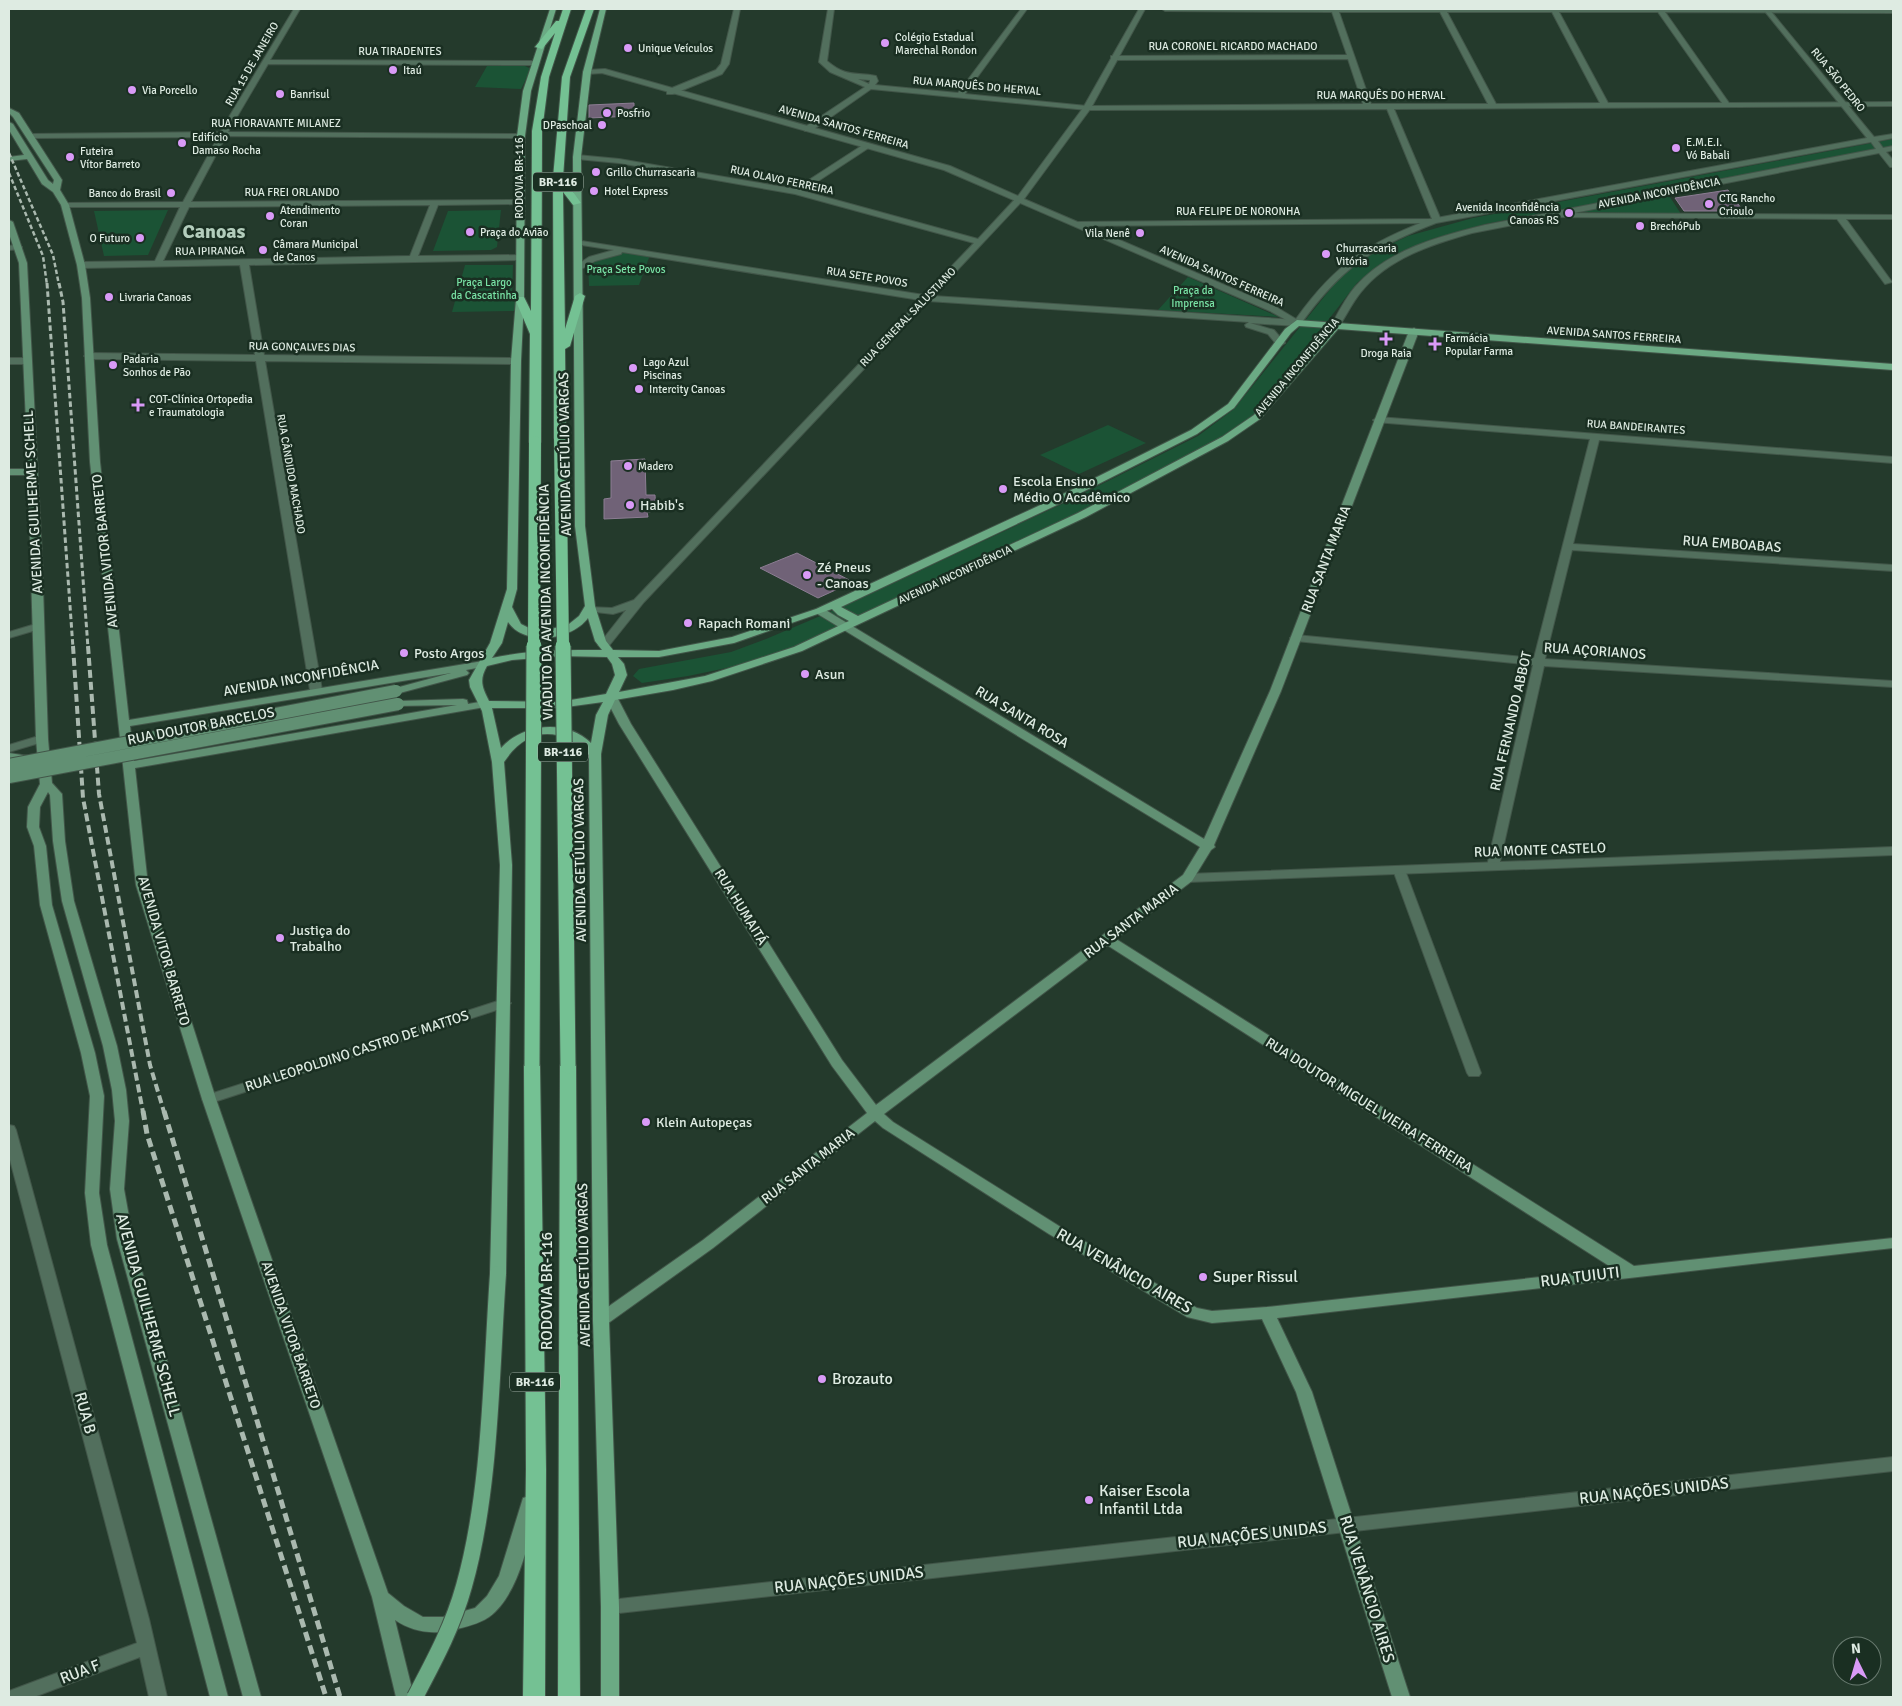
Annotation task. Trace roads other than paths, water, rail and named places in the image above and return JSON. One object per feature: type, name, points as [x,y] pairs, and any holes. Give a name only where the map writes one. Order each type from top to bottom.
[{"type":"highway","name":"BR-116","points":[[561,359],[558,178],[566,77],[590,9]]},
{"type":"highway","points":[[566,77],[576,72],[596,9]]},
{"type":"highway","name":"BR-116","points":[[539,47],[566,12]]},
{"type":"highway","name":"RODOVIA BR-116","points":[[535,442],[537,131],[545,77],[566,12]]},
{"type":"highway","points":[[558,178],[576,203]]},
{"type":"highway","name":"BR-116","points":[[561,359],[580,296]]},
{"type":"highway","name":"BR-116","points":[[520,299],[536,338]]},
{"type":"highway","name":"VIADUTO DA AVENIDA INCONFIDÊNCIA","points":[[561,359],[560,438],[568,1066]]},
{"type":"highway","name":"VIADUTO DA AVENIDA INCONFIDÊNCIA","points":[[532,1066],[535,442]]},
{"type":"highway","name":"RODOVIA BR-116","points":[[532,1066],[536,1469],[534,1697]]},
{"type":"highway","name":"RODOVIA BR-116","points":[[568,1066],[569,1697]]},
{"type":"main road","points":[[415,1697],[450,1630],[464,1587],[473,1550],[485,1460],[498,1274],[506,865],[498,762],[485,704],[476,687],[476,675],[493,650],[508,610],[512,570],[516,361],[520,299],[519,202],[521,136],[527,91],[552,9]]},
{"type":"main road","name":"AVENIDA GETÚLIO VARGAS","points":[[603,9],[587,72],[577,157],[576,203],[580,268],[580,526],[590,607],[604,645],[618,664],[621,675],[600,722],[595,754],[601,1320],[610,1607],[610,1697]]},
{"type":"main road","points":[[9,110],[16,115],[58,180],[56,190],[45,182],[9,124]]},
{"type":"main road","points":[[9,152],[26,153]]},
{"type":"main road","points":[[9,159],[26,153]]},
{"type":"main road","name":"AVENIDA VITOR BARRETO","points":[[56,190],[65,205],[81,265],[86,298],[95,462],[142,885],[209,1099],[381,1597],[405,1697]]},
{"type":"main road","name":"AVENIDA GUILHERME SCHELL","points":[[10,228],[13,248],[24,272],[42,739],[46,784],[56,794],[59,841],[68,901],[110,1046],[119,1090],[122,1121],[117,1189],[125,1239],[252,1697]]},
{"type":"main road","name":"AVENIDA SANTOS FERREIRA","points":[[1297,323],[1893,367]]},
{"type":"main road","name":"AVENIDA INCONFIDÊNCIA","points":[[124,724],[536,654],[659,654],[710,645],[820,611],[1053,503],[1194,432],[1231,406],[1297,323]]},
{"type":"main road","name":"AVENIDA INCONFIDÊNCIA","points":[[398,704],[433,702],[559,705],[708,679],[798,650],[1082,516],[1225,439],[1257,417],[1335,326]]},
{"type":"main road","name":"RUA SANTA MARIA","points":[[601,1320],[708,1244],[875,1114],[1188,878],[1208,847],[1278,688],[1378,420],[1414,332]]},
{"type":"main road","points":[[9,472],[33,472]]},
{"type":"main road","points":[[835,605],[837,610],[852,619],[860,620]]},
{"type":"main road","points":[[508,610],[513,622],[521,629],[534,633],[550,633],[567,630],[578,623],[590,607]]},
{"type":"main road","name":"RUA SANTA ROSA","points":[[820,611],[1208,847]]},
{"type":"main road","name":"AVENIDA INCONFIDÊNCIA","points":[[396,691],[458,675],[483,664]]},
{"type":"main road","name":"RUA DOUTOR BARCELOS","points":[[9,765],[396,691]]},
{"type":"main road","name":"RUA HUMAITÁ","points":[[611,697],[630,732],[864,1102],[875,1114]]},
{"type":"main road","name":"RUA DOUTOR BARCELOS","points":[[9,777],[398,704]]},
{"type":"main road","name":"AVENIDA INCONFIDÊNCIA","points":[[128,766],[485,704]]},
{"type":"main road","points":[[498,762],[503,752],[513,742],[540,732],[558,731],[572,734],[585,743],[595,754]]},
{"type":"main road","points":[[9,756],[43,762]]},
{"type":"main road","name":"AVENIDA GUILHERME SCHELL","points":[[46,784],[38,797],[33,817],[33,827],[40,846],[46,905],[88,1053],[97,1096],[92,1193],[99,1245],[219,1697]]},
{"type":"main road","name":"RUA DOUTOR MIGUEL VIEIRA FERREIRA","points":[[1107,939],[1630,1271]]},
{"type":"main road","name":"RUA VENÂNCIO AIRES","points":[[875,1114],[888,1125],[1054,1230],[1193,1313],[1212,1317],[1267,1313],[1301,1385],[1401,1697]]},
{"type":"main road","name":"RUA TUIUTI","points":[[1267,1313],[1893,1243]]},
{"type":"main road","name":"AVENIDA VITOR BARRETO","points":[[381,1597],[403,1618],[430,1626],[440,1627],[482,1613],[496,1599],[520,1542],[536,1469]]},
{"type":"street","name":"RUA 15 DE JANEIRO","points":[[158,263],[186,204],[223,134],[297,9]]},
{"type":"street","points":[[674,91],[719,72],[725,64],[737,9]]},
{"type":"street","points":[[808,129],[870,87],[874,81],[873,78],[846,76],[823,62],[832,9]]},
{"type":"street","points":[[961,95],[1024,9]]},
{"type":"street","name":"RUA GENERAL SALUSTIANO","points":[[604,645],[640,600],[1020,200],[1088,108],[1142,9]]},
{"type":"street","points":[[1165,9],[1890,11],[1893,18]]},
{"type":"street","points":[[1335,9],[1368,107]]},
{"type":"street","points":[[1443,9],[1493,106]]},
{"type":"street","points":[[1554,10],[1605,105]]},
{"type":"street","points":[[1660,10],[1727,105]]},
{"type":"street","name":"RUA SÃO PEDRO","points":[[1766,10],[1893,165]]},
{"type":"street","name":"RUA CORONEL RICARDO MACHADO","points":[[1114,58],[1351,57]]},
{"type":"street","name":"RUA TIRADENTES","points":[[265,62],[535,63]]},
{"type":"street","name":"AVENIDA SANTOS FERREIRA","points":[[589,62],[674,91]]},
{"type":"street","name":"AVENIDA SANTOS FERREIRA","points":[[587,72],[602,71],[947,168],[1273,309],[1297,323]]},
{"type":"street","name":"RUA MARQUÊS DO HERVAL","points":[[870,87],[1088,108],[1893,104]]},
{"type":"street","points":[[1390,107],[1436,221]]},
{"type":"street","name":"RUA FIORAVANTE MILANEZ","points":[[30,136],[223,134],[521,136]]},
{"type":"street","name":"AVENIDA INCONFIDÊNCIA","points":[[1297,323],[1327,281],[1352,259],[1390,238],[1436,221],[1893,136]]},
{"type":"street","points":[[796,192],[869,145]]},
{"type":"street","name":"AVENIDA INCONFIDÊNCIA","points":[[1335,326],[1363,283],[1388,264],[1436,240],[1485,227],[1893,148]]},
{"type":"street","name":"RUA OLAVO FERREIRA","points":[[577,157],[619,161],[796,192],[980,242]]},
{"type":"street","name":"RUA FREI ORLANDO","points":[[65,205],[519,202]]},
{"type":"street","points":[[414,259],[435,203]]},
{"type":"street","points":[[1546,215],[1893,217]]},
{"type":"street","points":[[1840,217],[1888,282]]},
{"type":"street","points":[[1401,221],[1413,229]]},
{"type":"street","name":"RUA FELIPE DE NORONHA","points":[[1076,224],[1436,221]]},
{"type":"street","name":"RUA SETE POVOS","points":[[578,242],[925,298],[1297,323]]},
{"type":"street","name":"RUA SETE POVOS","points":[[580,268],[601,256],[626,250]]},
{"type":"street","name":"RUA IPIRANGA","points":[[81,265],[520,257]]},
{"type":"street","name":"RUA CÂNDIDO MACHADO","points":[[244,262],[316,690]]},
{"type":"street","name":"RUA SETE POVOS","points":[[1225,319],[1263,328],[1271,332],[1280,343]]},
{"type":"street","name":"RUA GONÇALVES DIAS","points":[[89,356],[516,361]]},
{"type":"street","points":[[9,361],[26,361]]},
{"type":"street","name":"RUA BANDEIRANTES","points":[[1378,420],[1893,460]]},
{"type":"street","name":"RUA FERNANDO ABBOT","points":[[1493,866],[1595,436]]},
{"type":"street","name":"RUA EMBOABAS","points":[[1568,547],[1893,568]]},
{"type":"street","name":"RUA GENERAL SALUSTIANO","points":[[590,607],[613,611],[640,600]]},
{"type":"street","points":[[9,635],[38,626]]},
{"type":"street","name":"RUA AÇORIANOS","points":[[1296,638],[1540,662],[1893,684]]},
{"type":"street","points":[[9,749],[42,739]]},
{"type":"street","name":"RUA MONTE CASTELO","points":[[1188,878],[1893,851]]},
{"type":"street","points":[[1400,870],[1474,1074]]},
{"type":"street","name":"RUA LEOPOLDINO CASTRO DE MATTOS","points":[[209,1099],[504,1003]]},
{"type":"street","name":"RUA B","points":[[9,1130],[158,1697]]},
{"type":"street","name":"RUA NAÇÕES UNIDAS","points":[[610,1607],[1893,1464]]},
{"type":"street","name":"RUA F","points":[[14,1697],[146,1647]]},
{"type":"railway","points":[[9,153],[53,255],[59,285]]},
{"type":"railway","points":[[9,173],[43,256],[47,285]]},
{"type":"railway","points":[[47,283],[73,648]]},
{"type":"railway","points":[[59,283],[63,302],[88,648]]},
{"type":"railway","points":[[73,646],[83,798],[143,1112]]},
{"type":"railway","points":[[88,646],[99,794],[150,1065],[164,1112]]},
{"type":"railway","points":[[143,1111],[147,1134],[326,1697]]},
{"type":"railway","points":[[164,1111],[340,1697]]},
{"type":"place","name":"Colégio Estadual Marechal Rondon","points":[[885,43]]},
{"type":"place","name":"Unique Veículos","points":[[628,48]]},
{"type":"place","name":"Itaú","points":[[393,70]]},
{"type":"place","name":"Via Porcello","points":[[132,90]]},
{"type":"place","name":"Banrisul","points":[[280,94]]},
{"type":"place","name":"Posfrio","points":[[607,113]]},
{"type":"place","name":"DPaschoal","points":[[602,125]]},
{"type":"place","name":"Edifício Damaso Rocha","points":[[182,143]]},
{"type":"place","name":"E.M.E.I. Vó Babali","points":[[1676,148]]},
{"type":"place","name":"Futeira Vítor Barreto","points":[[70,157]]},
{"type":"place","name":"Grillo Churrascaria","points":[[596,172]]},
{"type":"place","name":"Hotel Express","points":[[594,191]]},
{"type":"place","name":"Banco do Brasil","points":[[171,193]]},
{"type":"place","name":"CTG Rancho Crioulo","points":[[1709,204]]},
{"type":"place","name":"Avenida Inconfidência Canoas RS","points":[[1569,213]]},
{"type":"place","name":"Atendimento Coran","points":[[270,216]]},
{"type":"place","name":"BrechóPub","points":[[1640,226]]},
{"type":"place","name":"Praça do Avião","points":[[470,232]]},
{"type":"place","name":"Vila Nenê","points":[[1140,233]]},
{"type":"place","name":"O Futuro","points":[[140,238]]},
{"type":"place","name":"Câmara Municipal de Canos","points":[[263,250]]},
{"type":"place","name":"Churrascaria Vitória","points":[[1326,254]]},
{"type":"place","name":"Livraria Canoas","points":[[109,297]]},
{"type":"place","name":"Droga Raia","points":[[1386,339]]},
{"type":"place","name":"Farmácia Popular Farma","points":[[1435,344]]},
{"type":"place","name":"Padaria Sonhos de Pão","points":[[113,365]]},
{"type":"place","name":"Lago Azul Piscinas","points":[[633,368]]},
{"type":"place","name":"Intercity Canoas","points":[[639,389]]},
{"type":"place","name":"COT-Clínica Ortopedia e Traumatologia","points":[[138,405]]},
{"type":"place","name":"Madero","points":[[628,466]]},
{"type":"place","name":"Escola Ensino Médio O Acadêmico","points":[[1003,489]]},
{"type":"place","name":"Habib's","points":[[630,505]]},
{"type":"place","name":"Zé Pneus - Canoas","points":[[807,575]]},
{"type":"place","name":"Rapach Romani","points":[[688,623]]},
{"type":"place","name":"Posto Argos","points":[[404,653]]},
{"type":"place","name":"Asun","points":[[805,674]]},
{"type":"place","name":"Justiça do Trabalho","points":[[280,938]]},
{"type":"place","name":"Klein Autopeças","points":[[646,1122]]},
{"type":"place","name":"Super Rissul","points":[[1203,1277]]},
{"type":"place","name":"Brozauto","points":[[822,1379]]},
{"type":"place","name":"Kaiser Escola Infantil Ltda","points":[[1089,1500]]},
{"type":"district","name":"Canoas","points":[[214,231]]},
{"type":"park label","name":"Praça Sete Povos","points":[[626,269]]},
{"type":"park label","name":"Praça Largo da Cascatinha","points":[[484,288]]},
{"type":"park label","name":"Praça da Imprensa","points":[[1193,296]]}]
